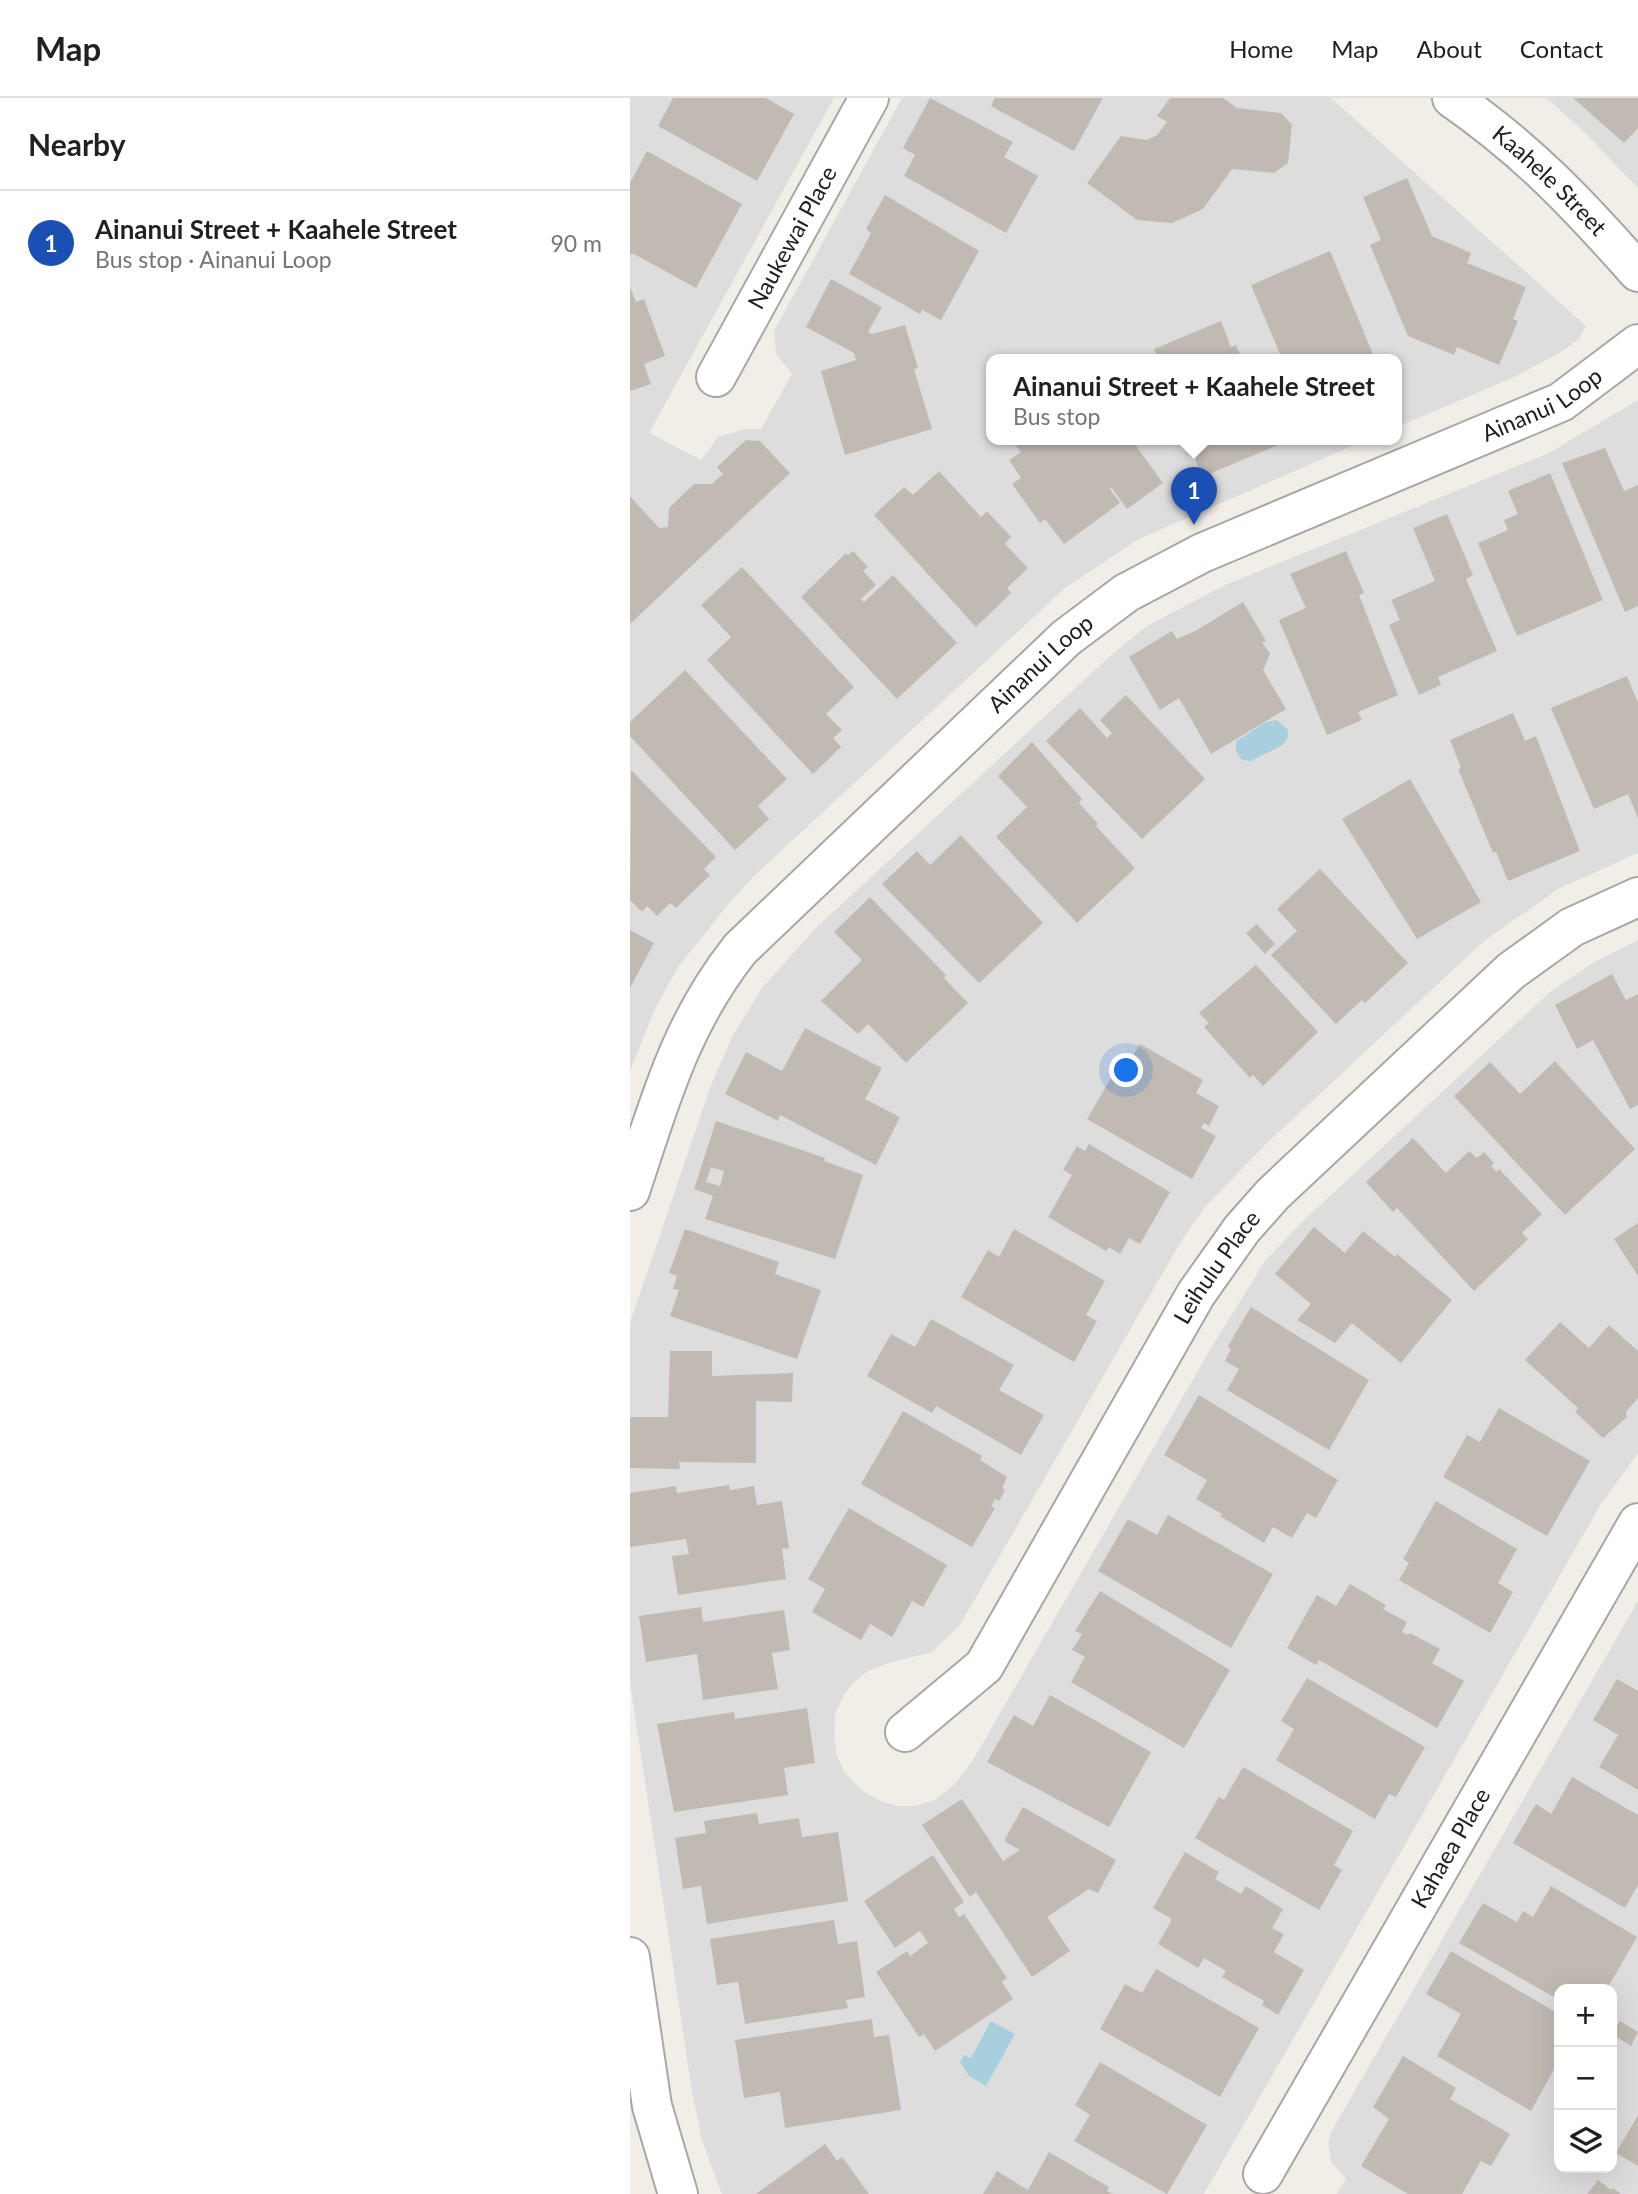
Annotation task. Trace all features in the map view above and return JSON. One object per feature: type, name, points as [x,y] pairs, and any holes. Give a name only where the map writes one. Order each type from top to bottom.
[{"type":"street","name":"Naukewai Place","points":[[716,377],[869,98]]},
{"type":"street","name":"Kaahele Street","points":[[1452,98],[1524,151],[1573,199],[1638,272]]},
{"type":"street","name":"Ainanui Loop","points":[[630,1191],[682,1040],[702,1001],[740,949],[1066,638],[1126,593],[1202,553],[1561,402],[1638,344]]},
{"type":"street","name":"Leihulu Place","points":[[905,1732],[984,1666],[1196,1294],[1242,1229],[1273,1195],[1511,971],[1572,927],[1638,897]]},
{"type":"street","name":"Kahaea Place","points":[[1262,2174],[1638,1523]]},
{"type":"street","points":[[630,1957],[652,2106],[678,2194]]},
{"type":"shaded area","points":[[630,98],[834,98],[649,433],[701,460],[718,437],[746,429],[761,429],[792,374],[776,354],[774,331],[902,98],[1331,98],[1586,326],[1579,339],[1558,354],[1514,377],[1402,425],[1402,354],[986,354],[986,445],[1354,445],[1139,539],[1065,588],[754,876],[730,902],[678,967],[656,1007],[630,1071]]},
{"type":"shaded area","points":[[1547,98],[1638,98],[1638,188],[1584,132]]},
{"type":"shaded area","points":[[1638,400],[1638,853],[1558,889],[1483,942],[1267,1143],[1204,1208],[1180,1243],[960,1625],[932,1652],[888,1663],[868,1671],[854,1682],[843,1696],[835,1715],[837,1756],[845,1773],[861,1790],[880,1801],[897,1806],[915,1806],[934,1800],[954,1785],[973,1760],[1211,1348],[1265,1261],[1304,1220],[1550,992],[1594,962],[1638,940],[1638,1453],[1601,1504],[1204,2194],[722,2194],[702,2141],[692,2091],[630,1683],[630,1323],[710,1088],[732,1037],[762,988],[816,928],[1109,657],[1147,626],[1223,586],[1549,453]]},
{"type":"shaded area","points":[[1638,1601],[1638,2194],[1337,2194],[1346,2179],[1331,2162],[1328,2143],[1331,2132]]},
{"type":"water","points":[[1277,720],[1288,730],[1288,736],[1281,746],[1252,761],[1242,760],[1236,751],[1236,741],[1266,722]]},
{"type":"water","points":[[991,2021],[1015,2034],[986,2086],[969,2076],[960,2062],[964,2055],[971,2058]]},
{"type":"building","points":[[673,98],[766,98],[794,114],[757,181],[658,126]]},
{"type":"building","points":[[930,98],[1013,142],[1004,157],[1038,176],[1006,233],[904,176],[915,155],[903,148]]},
{"type":"building","points":[[995,98],[1103,98],[1074,151],[991,106]]},
{"type":"building","points":[[1170,98],[1223,98],[1237,108],[1281,113],[1292,125],[1288,163],[1274,173],[1232,169],[1203,209],[1172,223],[1137,220],[1087,183],[1121,136],[1147,140],[1157,135],[1167,122],[1157,116]]},
{"type":"building","points":[[1573,98],[1638,98],[1638,128],[1624,143]]},
{"type":"building","points":[[647,151],[742,204],[696,288],[632,253],[630,257],[630,183]]},
{"type":"building","points":[[1407,178],[1432,236],[1471,253],[1467,263],[1526,287],[1513,319],[1518,321],[1499,365],[1457,347],[1454,355],[1408,336],[1370,245],[1381,240],[1363,197]]},
{"type":"building","points":[[885,195],[979,251],[941,320],[922,310],[920,314],[849,274],[871,233],[866,229]]},
{"type":"building","points":[[1330,251],[1373,354],[1280,354],[1251,285]]},
{"type":"building","points":[[831,279],[882,307],[868,332],[872,334],[905,325],[918,368],[914,369],[932,429],[845,455],[821,371],[856,360],[854,353],[806,327]]},
{"type":"building","points":[[630,287],[636,302],[644,299],[665,356],[644,364],[651,384],[630,391]]},
{"type":"building","points":[[1221,321],[1231,347],[1236,345],[1240,354],[1156,354],[1154,349]]},
{"type":"building","points":[[746,440],[760,441],[790,473],[630,624],[630,496],[659,528],[668,527],[669,508],[694,484],[712,484],[723,474],[717,467]]},
{"type":"building","points":[[1135,445],[1163,483],[1127,509],[1112,488],[1110,489],[1120,503],[1064,544],[1045,519],[1040,523],[1012,484],[1021,478],[1009,460],[1021,452],[1016,446]]},
{"type":"building","points":[[1189,445],[1278,445],[1202,477]]},
{"type":"building","points":[[1605,448],[1624,491],[1638,485],[1638,606],[1625,612],[1562,463]]},
{"type":"building","points":[[939,471],[981,517],[987,511],[1011,537],[1005,544],[1028,568],[1007,588],[1011,593],[976,627],[874,515],[904,487],[913,495]]},
{"type":"building","points":[[1550,473],[1603,600],[1517,636],[1478,543],[1508,530],[1504,520],[1518,514],[1508,491]]},
{"type":"building","points":[[1447,514],[1473,575],[1466,579],[1497,651],[1438,677],[1441,685],[1419,695],[1389,625],[1400,620],[1391,600],[1435,581],[1413,528]]},
{"type":"building","points":[[853,551],[868,567],[863,571],[876,585],[861,599],[864,602],[893,575],[957,643],[897,699],[801,597],[846,553],[848,555]]},
{"type":"building","points":[[1346,551],[1364,593],[1359,595],[1398,695],[1358,712],[1362,720],[1327,735],[1279,620],[1306,608],[1290,574]]},
{"type":"building","points":[[742,567],[854,687],[826,714],[842,730],[833,738],[841,747],[813,774],[707,660],[731,637],[701,605]]},
{"type":"building","points":[[1243,602],[1266,641],[1262,642],[1270,654],[1263,670],[1286,709],[1211,754],[1179,698],[1160,710],[1129,657],[1172,631],[1177,639],[1197,630]]},
{"type":"building","points":[[685,670],[787,779],[758,806],[769,819],[735,850],[630,736],[630,722]]},
{"type":"building","points":[[1627,676],[1638,703],[1638,818],[1628,794],[1594,809],[1551,708]]},
{"type":"building","points":[[1126,695],[1205,779],[1142,839],[1046,741],[1080,708],[1107,738],[1112,733],[1100,720]]},
{"type":"building","points":[[1513,713],[1525,741],[1536,736],[1580,851],[1508,881],[1496,852],[1493,853],[1458,769],[1461,768],[1450,740]]},
{"type":"building","points":[[1032,742],[1082,799],[1079,803],[1098,824],[1096,826],[1135,868],[1077,923],[996,837],[1027,807],[998,776]]},
{"type":"building","points":[[631,770],[716,857],[704,869],[710,875],[676,908],[670,903],[657,916],[647,906],[642,912],[630,900]]},
{"type":"building","points":[[1410,779],[1481,902],[1417,939],[1342,819]]},
{"type":"building","points":[[961,835],[1043,923],[979,983],[882,884],[917,851],[930,865]]},
{"type":"building","points":[[1320,869],[1408,963],[1365,1003],[1362,1000],[1336,1024],[1271,955],[1297,931],[1277,909]]},
{"type":"building","points":[[870,897],[946,975],[944,978],[968,1003],[906,1063],[868,1024],[858,1034],[821,1001],[862,960],[834,932]]},
{"type":"building","points":[[1257,924],[1275,944],[1265,954],[1246,933]]},
{"type":"building","points":[[630,930],[654,943],[630,988]]},
{"type":"building","points":[[1256,965],[1318,1032],[1263,1086],[1253,1075],[1250,1078],[1204,1027],[1209,1023],[1199,1013]]},
{"type":"building","points":[[1612,974],[1626,1000],[1638,994],[1638,1105],[1630,1109],[1593,1040],[1577,1049],[1555,1005]]},
{"type":"building","points":[[805,1028],[882,1068],[865,1099],[900,1117],[876,1165],[780,1115],[778,1121],[725,1094],[746,1052],[782,1071]]},
{"type":"building","points":[[1140,1044],[1203,1080],[1196,1093],[1219,1106],[1209,1126],[1204,1123],[1201,1128],[1216,1136],[1192,1179],[1087,1119],[1121,1061],[1127,1065]]},
{"type":"building","points":[[1555,1061],[1635,1149],[1565,1215],[1454,1096],[1490,1062],[1520,1094]]},
{"type":"building","points":[[716,1121],[825,1158],[824,1161],[863,1175],[835,1259],[705,1219],[713,1196],[694,1189]],"holes":[[[711,1167],[724,1171],[720,1186],[706,1182]]]},
{"type":"building","points":[[1413,1138],[1446,1173],[1469,1151],[1477,1158],[1484,1152],[1494,1163],[1491,1166],[1497,1172],[1499,1169],[1542,1214],[1522,1233],[1528,1239],[1474,1291],[1397,1208],[1393,1212],[1366,1182]]},
{"type":"building","points":[[1089,1144],[1170,1192],[1140,1244],[1129,1238],[1120,1254],[1109,1247],[1106,1251],[1048,1217],[1072,1175],[1063,1170],[1077,1146],[1085,1151]]},
{"type":"building","points":[[1638,1223],[1638,1276],[1614,1239]]},
{"type":"building","points":[[1314,1227],[1345,1253],[1363,1231],[1395,1257],[1397,1254],[1452,1300],[1401,1363],[1352,1323],[1335,1343],[1297,1320],[1311,1304],[1275,1274]]},
{"type":"building","points":[[685,1229],[779,1262],[775,1274],[821,1290],[797,1359],[670,1316],[679,1290],[673,1289],[677,1276],[669,1273]]},
{"type":"building","points":[[1014,1229],[1105,1281],[1086,1315],[1097,1321],[1074,1362],[961,1297],[988,1250],[999,1257]]},
{"type":"building","points":[[1251,1307],[1369,1380],[1329,1450],[1227,1390],[1239,1369],[1225,1361],[1231,1349],[1228,1346]]},
{"type":"building","points":[[931,1319],[1014,1365],[999,1390],[1044,1415],[1021,1455],[936,1406],[932,1413],[867,1376],[891,1334],[915,1347]]},
{"type":"building","points":[[1560,1322],[1589,1348],[1609,1325],[1638,1351],[1638,1398],[1626,1412],[1627,1417],[1603,1438],[1575,1412],[1578,1408],[1525,1360]]},
{"type":"building","points":[[670,1351],[712,1351],[712,1376],[793,1373],[792,1402],[756,1401],[756,1463],[679,1462],[680,1469],[630,1468],[630,1417],[668,1417]]},
{"type":"building","points":[[1199,1395],[1338,1480],[1316,1518],[1307,1513],[1292,1538],[1273,1527],[1264,1543],[1220,1516],[1222,1514],[1196,1499],[1207,1480],[1164,1455]]},
{"type":"building","points":[[1499,1408],[1590,1461],[1547,1536],[1443,1477],[1467,1435],[1480,1442]]},
{"type":"building","points":[[903,1411],[982,1456],[980,1460],[1007,1477],[1002,1488],[1005,1490],[999,1501],[995,1499],[991,1506],[995,1508],[972,1547],[861,1484]]},
{"type":"building","points":[[729,1485],[730,1490],[754,1486],[757,1505],[782,1501],[789,1548],[782,1549],[786,1579],[678,1595],[672,1556],[689,1554],[686,1539],[630,1547],[630,1493],[676,1486],[677,1493]]},
{"type":"building","points":[[1436,1501],[1517,1549],[1498,1583],[1513,1592],[1490,1633],[1399,1580],[1409,1563],[1403,1559]]},
{"type":"building","points":[[849,1508],[947,1565],[923,1607],[912,1601],[892,1637],[870,1624],[861,1640],[812,1612],[825,1589],[808,1579]]},
{"type":"building","points":[[1168,1515],[1273,1574],[1231,1648],[1098,1571],[1128,1519],[1157,1535]]},
{"type":"building","points":[[1350,1584],[1386,1605],[1383,1609],[1407,1622],[1402,1632],[1408,1635],[1410,1633],[1440,1649],[1432,1663],[1464,1681],[1437,1728],[1319,1660],[1316,1665],[1287,1648],[1317,1595],[1336,1606]]},
{"type":"building","points":[[1100,1591],[1230,1670],[1184,1748],[1071,1682],[1085,1657],[1072,1650],[1082,1634],[1075,1631]]},
{"type":"building","points":[[701,1607],[703,1622],[784,1610],[790,1650],[772,1653],[778,1689],[703,1700],[697,1654],[646,1662],[639,1616]]},
{"type":"building","points":[[1307,1678],[1425,1747],[1396,1797],[1389,1794],[1375,1819],[1276,1760],[1294,1729],[1281,1721]]},
{"type":"building","points":[[1617,1679],[1638,1691],[1638,1790],[1599,1767],[1618,1735],[1593,1720]]},
{"type":"building","points":[[1050,1695],[1151,1752],[1109,1827],[987,1762],[1014,1715],[1033,1726]]},
{"type":"building","points":[[807,1708],[815,1763],[784,1768],[788,1795],[674,1812],[657,1724],[734,1712],[735,1719]]},
{"type":"building","points":[[1243,1767],[1353,1831],[1334,1865],[1342,1870],[1319,1910],[1195,1838],[1219,1797],[1224,1800]]},
{"type":"building","points":[[1572,1777],[1638,1815],[1638,1885],[1625,1908],[1513,1843],[1536,1804],[1551,1814]]},
{"type":"building","points":[[962,1799],[1003,1861],[1020,1850],[1004,1841],[1023,1807],[1116,1860],[1098,1893],[1089,1889],[1047,1917],[1070,1951],[1032,1977],[976,1892],[970,1897],[922,1825]]},
{"type":"building","points":[[757,1813],[759,1824],[799,1818],[802,1837],[838,1832],[848,1901],[707,1924],[701,1886],[683,1889],[675,1838],[706,1833],[704,1821]]},
{"type":"building","points":[[1185,1852],[1219,1872],[1215,1879],[1241,1894],[1246,1886],[1283,1909],[1272,1928],[1284,1934],[1274,1952],[1304,1970],[1278,2015],[1262,2005],[1264,2001],[1222,1977],[1226,1971],[1204,1958],[1198,1968],[1158,1944],[1172,1919],[1153,1908]]},
{"type":"building","points":[[933,1855],[964,1902],[954,1909],[959,1917],[964,1914],[1007,1978],[1002,1982],[1013,1999],[935,2051],[924,2034],[919,2037],[876,1972],[907,1951],[910,1956],[928,1943],[920,1931],[895,1948],[864,1901]]},
{"type":"building","points":[[1551,1886],[1637,1937],[1610,1984],[1554,1984],[1554,1997],[1459,1943],[1483,1903],[1517,1922],[1523,1911],[1533,1917]]},
{"type":"building","points":[[834,1920],[838,1944],[857,1941],[865,1997],[846,2000],[848,2008],[745,2024],[738,1982],[717,1985],[710,1939]]},
{"type":"building","points":[[1451,1951],[1554,2011],[1554,2069],[1531,2111],[1437,2056],[1461,2014],[1426,1994]]},
{"type":"building","points":[[1156,1969],[1259,2028],[1220,2097],[1100,2029],[1125,1984],[1142,1993]]},
{"type":"building","points":[[872,2019],[874,2037],[889,2035],[901,2110],[785,2128],[780,2092],[744,2098],[735,2040]]},
{"type":"building","points":[[1620,2021],[1638,2032],[1631,2046],[1617,2037]]},
{"type":"building","points":[[1403,2056],[1456,2088],[1450,2099],[1510,2134],[1491,2166],[1481,2161],[1462,2194],[1408,2194],[1361,2166],[1389,2119],[1373,2107]]},
{"type":"building","points":[[1100,2062],[1207,2125],[1167,2194],[1074,2141],[1090,2115],[1075,2105]]},
{"type":"building","points":[[1638,2115],[1638,2166],[1617,2151]]},
{"type":"building","points":[[825,2144],[837,2161],[842,2157],[869,2194],[756,2194]]},
{"type":"building","points":[[1049,2152],[1109,2187],[1107,2191],[1113,2194],[983,2194],[997,2171],[1028,2190]]},
{"type":"building","points":[[1598,2180],[1611,2190],[1613,2188],[1621,2194],[1587,2194]]},
{"type":"place","name":"Ainanui Street + Kaahele Street","points":[[1194,525]]}]
